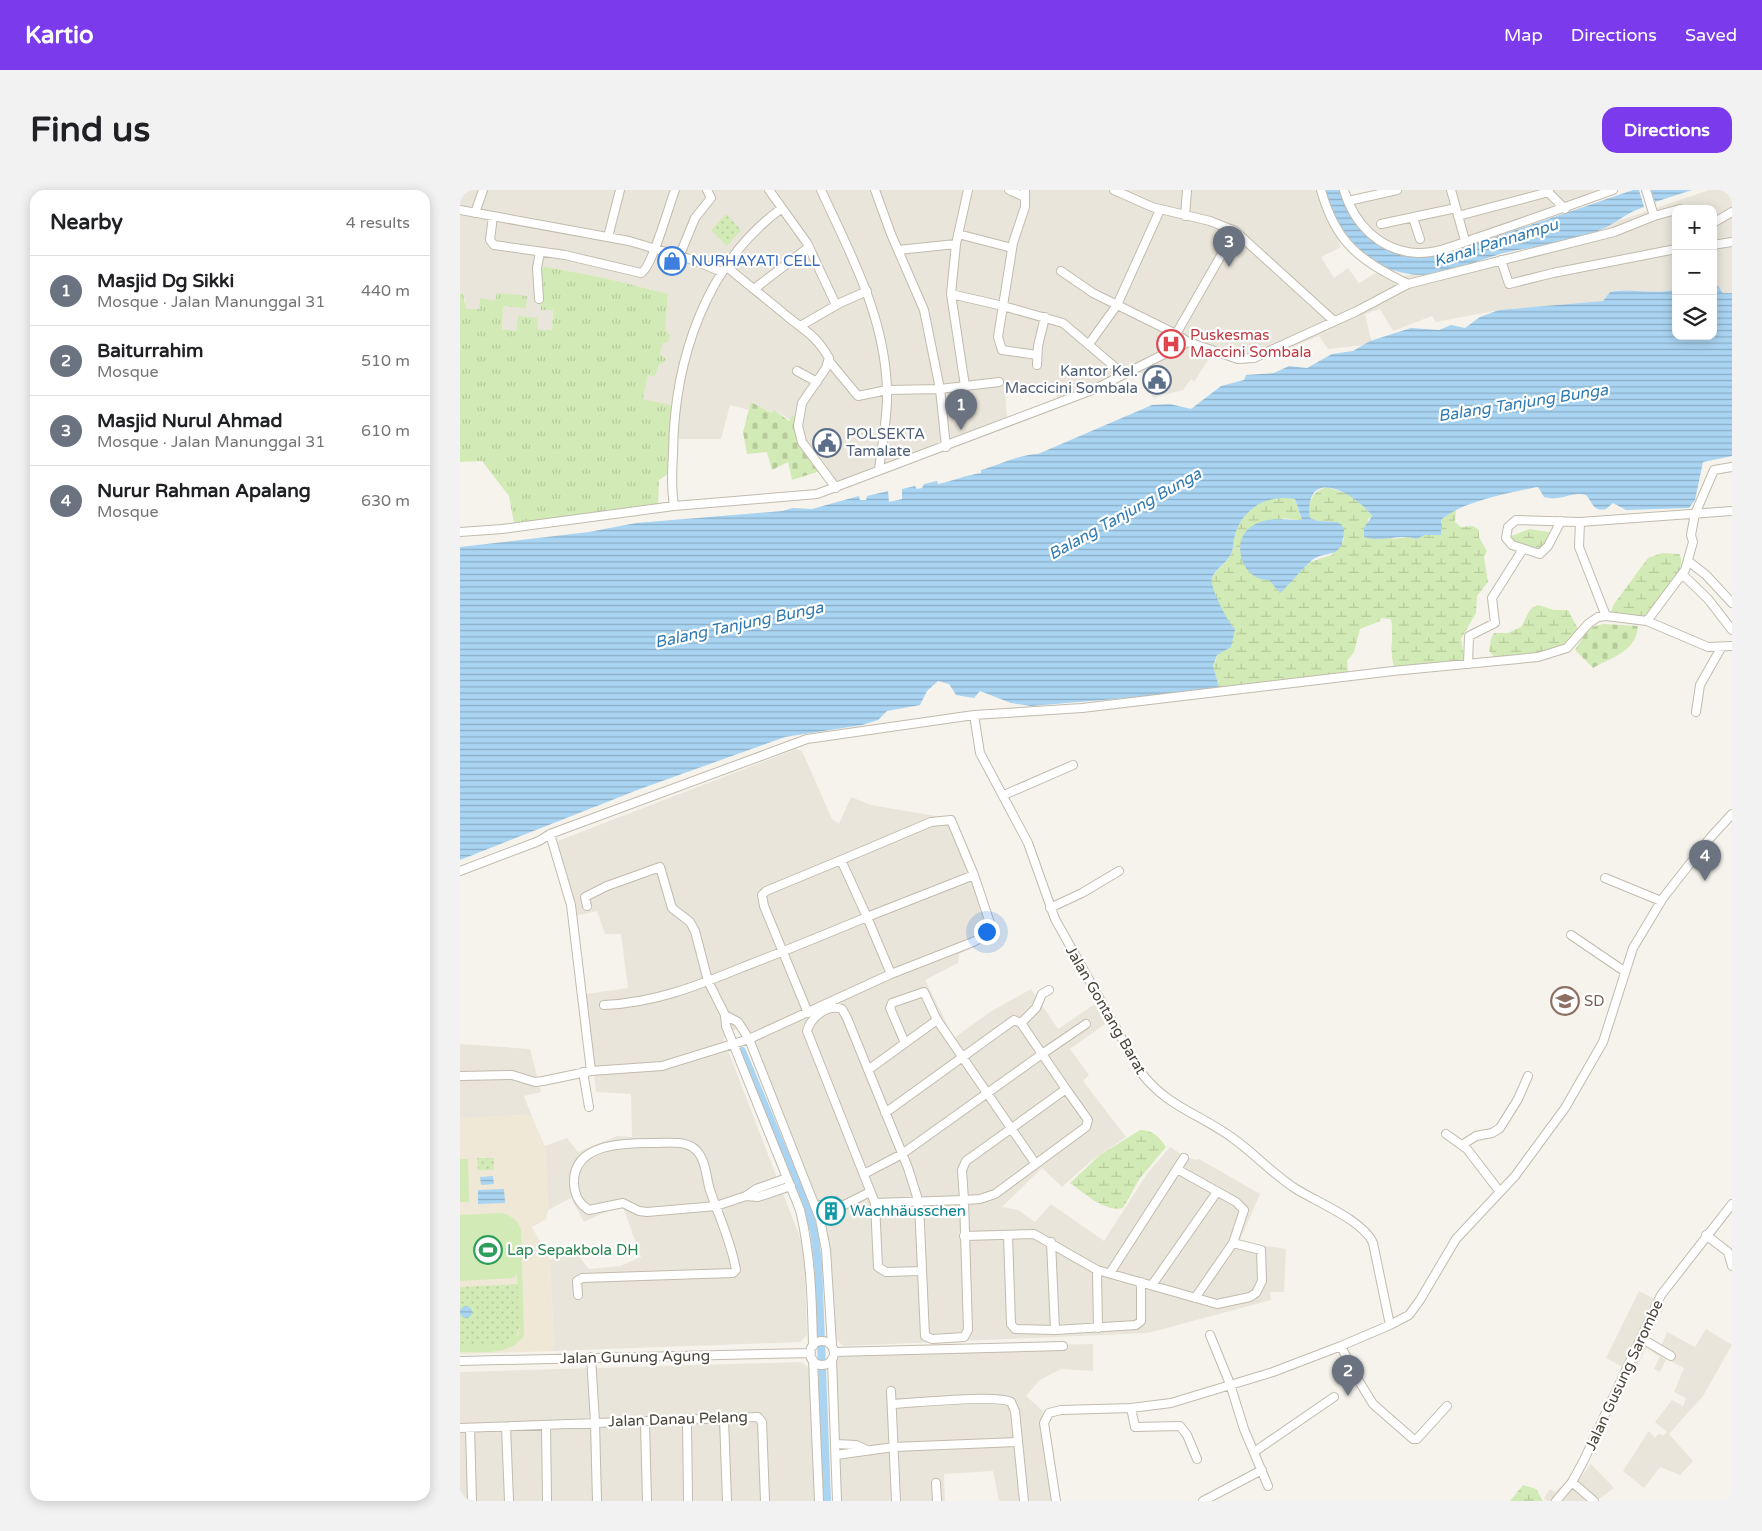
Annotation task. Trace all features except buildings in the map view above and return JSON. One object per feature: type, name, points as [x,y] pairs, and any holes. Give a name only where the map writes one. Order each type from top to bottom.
[{"type":"street","points":[[475,213],[483,190]]},
{"type":"street","points":[[608,237],[620,190]]},
{"type":"street","points":[[493,216],[491,243],[565,255],[641,273],[646,269],[675,190]]},
{"type":"street","points":[[679,256],[695,218],[711,198],[711,194],[707,190]]},
{"type":"street","points":[[769,190],[809,248],[836,305]]},
{"type":"street","points":[[821,190],[854,257],[873,306],[879,330],[887,390],[879,470]]},
{"type":"street","points":[[875,190],[924,310],[940,389],[946,447]]},
{"type":"street","points":[[965,386],[951,294],[956,244],[968,190]]},
{"type":"street","points":[[1010,190],[1025,194],[1025,207],[1012,248],[998,334],[999,346],[1006,352],[1037,355]]},
{"type":"street","points":[[1114,190],[1132,200],[1160,210],[1235,231],[1334,321]]},
{"type":"street","points":[[1185,216],[1187,190]]},
{"type":"street","points":[[1321,190],[1332,222],[1353,252],[1375,267],[1408,284]]},
{"type":"street","points":[[1344,190],[1354,215],[1372,236],[1397,249],[1420,253],[1457,245],[1565,209],[1595,193],[1612,190]]},
{"type":"street","points":[[1348,201],[1396,190]]},
{"type":"street","points":[[1451,190],[1464,237]]},
{"type":"street","points":[[1646,190],[1654,216]]},
{"type":"street","points":[[1381,224],[1457,212],[1547,191],[1565,209]]},
{"type":"street","points":[[674,506],[672,433],[677,395],[695,324],[707,295],[746,239],[782,208]]},
{"type":"street","points":[[460,210],[608,237],[725,270],[802,325],[821,345],[829,361],[858,396],[887,390],[940,389],[999,382]]},
{"type":"street","points":[[1089,344],[1116,305],[1160,210]]},
{"type":"street","points":[[1061,271],[1093,293],[1176,334],[1188,342],[1238,360],[1245,360],[1282,347],[1408,284],[1614,232],[1654,216],[1672,211]]},
{"type":"street","points":[[1717,221],[1732,212]]},
{"type":"street","points":[[1413,218],[1420,239]]},
{"type":"street","points":[[1176,334],[1235,231]]},
{"type":"street","points":[[958,234],[1012,248]]},
{"type":"street","points":[[1717,244],[1732,242]]},
{"type":"street","points":[[898,250],[956,244]]},
{"type":"street","points":[[754,289],[809,248]]},
{"type":"street","points":[[1501,260],[1509,284],[1553,273],[1672,250]]},
{"type":"street","points":[[539,299],[538,268],[540,252]]},
{"type":"street","points":[[802,325],[836,305],[866,291]]},
{"type":"street","points":[[951,294],[1064,323],[1123,374]]},
{"type":"street","points":[[1037,365],[1037,355],[1045,317]]},
{"type":"street","points":[[460,532],[674,506],[802,497],[836,488],[1095,389],[1188,342]]},
{"type":"street","points":[[829,361],[800,409],[798,433],[802,442],[836,488]]},
{"type":"street","points":[[797,371],[817,382]]},
{"type":"street","points":[[1647,621],[1682,574],[1688,561],[1693,542],[1695,514],[1714,470],[1732,467]]},
{"type":"street","points":[[1561,521],[1542,553],[1538,554],[1512,545],[1506,538],[1507,531],[1513,521],[1525,519],[1580,522],[1732,511]]},
{"type":"street","points":[[1580,522],[1579,547],[1606,616]]},
{"type":"street","points":[[1468,664],[1470,634],[1495,623],[1492,598],[1523,549]]},
{"type":"street","points":[[1688,561],[1706,575],[1732,603]]},
{"type":"street","points":[[1682,574],[1708,599],[1732,630]]},
{"type":"street","points":[[460,871],[539,842],[550,834],[795,742],[974,714],[1082,708],[1559,652],[1567,648],[1593,620],[1606,616],[1647,621],[1700,645],[1721,648],[1732,646]]},
{"type":"street","points":[[1696,712],[1700,686],[1721,648]]},
{"type":"street","name":"Jalan Gontang Barat","points":[[974,714],[980,753],[1028,843],[1050,908],[1140,1071],[1154,1090],[1234,1138],[1294,1188],[1368,1234],[1373,1244],[1390,1325]]},
{"type":"street","points":[[1004,795],[1073,764]]},
{"type":"street","points":[[1056,1501],[1044,1423],[1046,1415],[1061,1410],[1132,1408],[1171,1403],[1273,1372],[1341,1346],[1390,1325],[1414,1309],[1456,1239],[1515,1176],[1565,1108],[1595,1057],[1608,1027],[1624,971],[1633,948],[1661,902],[1699,852],[1732,814]]},
{"type":"street","points":[[460,1076],[512,1075],[535,1082],[587,1072],[662,1066],[749,1039],[808,1013],[891,974],[992,933],[993,928],[974,875],[953,823],[948,819],[931,822],[763,893],[764,906],[808,1013]]},
{"type":"street","points":[[550,834],[571,905],[589,1107]]},
{"type":"street","points":[[841,860],[891,974]]},
{"type":"street","points":[[587,906],[585,897],[607,886],[660,867],[672,908],[690,922],[695,931],[708,981],[726,1016],[726,1026],[735,1043],[800,1210],[809,1258],[819,1501]]},
{"type":"street","points":[[1050,908],[1082,893],[1119,871]]},
{"type":"street","points":[[604,1005],[658,999],[782,952],[974,875]]},
{"type":"street","points":[[1605,878],[1661,902]]},
{"type":"street","points":[[1571,935],[1624,971]]},
{"type":"street","points":[[1021,1023],[1036,1008],[1042,994],[1049,990]]},
{"type":"street","points":[[905,1043],[890,1004],[918,992],[924,992],[937,1020],[960,1057],[987,1092],[1035,1163]]},
{"type":"street","points":[[921,1271],[886,1272],[878,1267],[875,1203],[811,1045],[808,1031],[812,1020],[832,1009],[838,1008],[845,1012],[902,1154],[919,1203],[925,1336],[932,1339],[964,1338],[968,1330],[962,1176],[964,1165],[1011,1128],[1066,1089]]},
{"type":"street","points":[[726,1016],[738,1022],[749,1039],[817,1206],[820,1219],[826,1250],[837,1501]]},
{"type":"street","points":[[868,1070],[937,1020]]},
{"type":"street","points":[[875,1203],[919,1203],[988,1198],[1088,1125],[1085,1116],[1021,1023],[1014,1020],[885,1112]]},
{"type":"street","points":[[864,1174],[902,1154],[987,1092],[1086,1024]]},
{"type":"street","points":[[1462,1145],[1476,1136],[1492,1133],[1500,1128],[1518,1099],[1528,1076]]},
{"type":"street","points":[[1446,1134],[1462,1145],[1500,1192]]},
{"type":"street","points":[[578,1295],[577,1284],[582,1278],[735,1272],[730,1242],[716,1206],[703,1162],[692,1147],[678,1143],[632,1143],[609,1145],[588,1156],[576,1170],[574,1187],[580,1203],[589,1210],[622,1203],[634,1209],[647,1212],[716,1206],[746,1196],[756,1189],[787,1178]]},
{"type":"street","points":[[1110,1273],[1184,1158]]},
{"type":"street","points":[[1177,1169],[1236,1202],[1244,1210],[1233,1243],[1195,1298]]},
{"type":"street","points":[[746,1196],[758,1197],[790,1186]]},
{"type":"street","points":[[820,1219],[839,1213],[842,1206],[870,1192]]},
{"type":"street","points":[[1152,1285],[1217,1192]]},
{"type":"street","points":[[817,1206],[835,1201],[842,1206]]},
{"type":"street","name":"Jalan Gusung Sarombe","points":[[1556,1501],[1572,1482],[1661,1295],[1732,1204]]},
{"type":"street","points":[[964,1236],[1034,1234],[1097,1270],[1210,1303],[1223,1303],[1250,1297],[1256,1293],[1262,1281],[1261,1250],[1233,1243]]},
{"type":"street","points":[[1008,1235],[1012,1327],[1019,1330],[1098,1328],[1139,1324],[1141,1316],[1141,1282]]},
{"type":"street","points":[[1706,1235],[1728,1252],[1732,1266]]},
{"type":"street","points":[[1051,1242],[1054,1330]]},
{"type":"street","points":[[1097,1270],[1098,1328]]},
{"type":"street","points":[[1210,1335],[1268,1486]]},
{"type":"street","points":[[1641,1338],[1671,1356]]},
{"type":"street","points":[[813,1353],[822,1341],[831,1352]]},
{"type":"street","points":[[831,1352],[1063,1346]]},
{"type":"street","points":[[1341,1346],[1354,1373],[1373,1404],[1413,1439],[1423,1435],[1447,1406]]},
{"type":"street","points":[[813,1353],[823,1365],[831,1352]]},
{"type":"street","name":"Jalan Gunung Agung","points":[[460,1362],[813,1353]]},
{"type":"street","points":[[591,1358],[597,1501]]},
{"type":"street","points":[[891,1391],[896,1501]]},
{"type":"street","points":[[1254,1452],[1334,1397]]},
{"type":"street","points":[[892,1404],[1004,1399],[1011,1402],[1015,1411],[1024,1501]]},
{"type":"street","points":[[1132,1408],[1135,1427],[1180,1426],[1187,1435],[1197,1459]]},
{"type":"street","name":"Jalan Danau Pelang","points":[[460,1428],[760,1418],[765,1501]]},
{"type":"street","points":[[724,1419],[727,1501]]},
{"type":"street","points":[[687,1421],[688,1501]]},
{"type":"street","points":[[645,1422],[648,1501]]},
{"type":"street","points":[[546,1425],[547,1501]]},
{"type":"street","points":[[506,1426],[508,1501]]},
{"type":"street","points":[[470,1428],[472,1501]]},
{"type":"street","points":[[836,1455],[894,1448],[1017,1442]]},
{"type":"street","points":[[836,1444],[856,1445],[867,1450]]},
{"type":"street","points":[[1203,1501],[1262,1470]]},
{"type":"street","points":[[1572,1482],[1594,1501]]},
{"type":"street","points":[[936,1483],[937,1501]]},
{"type":"shaded area","points":[[460,190],[1319,190],[1341,247],[1321,257],[1334,278],[1348,268],[1359,283],[1379,271],[1399,277],[1520,254],[1709,190],[1732,190],[1732,293],[1723,293],[1717,286],[1717,205],[1672,205],[1672,290],[1654,293],[1619,290],[1610,292],[1603,301],[1499,310],[1436,322],[1432,316],[1393,331],[1380,309],[1365,314],[1372,344],[1328,349],[1319,336],[1265,359],[1245,364],[1212,354],[1194,382],[1191,379],[1183,390],[1153,398],[1138,366],[1058,402],[1055,386],[1005,392],[1007,419],[831,488],[796,438],[797,424],[774,410],[773,413],[752,402],[749,410],[730,405],[721,439],[671,439],[643,400],[648,374],[660,354],[663,343],[668,294],[605,278],[547,267],[541,310],[553,309],[552,330],[537,330],[518,316],[516,331],[502,329],[503,306],[496,301],[479,309],[465,309],[465,300],[463,294],[460,293]]},
{"type":"shaded area","points":[[1387,190],[1541,190],[1560,214],[1421,252],[1390,245],[1359,221],[1351,199]]},
{"type":"shaded area","points":[[1546,190],[1612,190],[1566,208]]},
{"type":"shaded area","points":[[796,749],[802,751],[832,819],[839,824],[851,797],[871,805],[953,819],[998,934],[959,954],[958,963],[925,980],[954,1038],[990,1012],[1031,989],[1058,1029],[1095,1004],[1105,1024],[1070,1049],[1089,1075],[1083,1081],[1126,1137],[1091,1161],[1062,1187],[1042,1168],[1002,1207],[1018,1210],[1035,1222],[1051,1204],[1104,1241],[1147,1174],[1170,1147],[1195,1160],[1199,1159],[1260,1194],[1239,1242],[1286,1249],[1284,1292],[1270,1292],[1271,1300],[1148,1333],[843,1346],[832,1335],[828,1241],[743,1026],[725,1034],[724,1040],[804,1248],[807,1335],[800,1342],[554,1351],[550,1260],[574,1250],[589,1269],[620,1266],[641,1257],[623,1207],[616,1207],[584,1222],[571,1198],[548,1210],[545,1146],[567,1138],[578,1152],[617,1136],[632,1137],[631,1094],[596,1092],[586,994],[628,988],[621,934],[605,934],[597,911],[575,916],[555,842]]},
{"type":"shaded area","points":[[460,1044],[530,1049],[541,1092],[524,1096],[532,1117],[523,1115],[460,1119]]},
{"type":"shaded area","points":[[523,1115],[532,1117],[545,1146],[548,1210],[546,1219],[532,1227],[550,1260],[554,1351],[460,1354],[460,1118]]},
{"type":"shaded area","points":[[1639,1291],[1665,1305],[1647,1342],[1659,1351],[1667,1332],[1695,1347],[1706,1329],[1732,1345],[1703,1396],[1669,1434],[1693,1461],[1680,1475],[1660,1467],[1644,1488],[1623,1471],[1649,1431],[1655,1438],[1658,1434],[1664,1435],[1667,1432],[1655,1422],[1672,1400],[1683,1406],[1686,1398],[1674,1392],[1684,1368],[1666,1359],[1660,1372],[1654,1369],[1660,1357],[1646,1348],[1634,1373],[1606,1358]]},
{"type":"shaded area","points":[[1093,1344],[1093,1371],[1061,1369],[1040,1380],[1026,1396],[1043,1411],[1043,1428],[1052,1501],[999,1501],[993,1471],[944,1474],[945,1501],[839,1501],[834,1361],[837,1354],[936,1348]]},
{"type":"shaded area","points":[[801,1362],[812,1370],[816,1501],[460,1501],[460,1372]]},
{"type":"shaded area","points":[[1591,1464],[1614,1488],[1596,1501],[1547,1501],[1544,1498],[1550,1489],[1555,1492],[1560,1487],[1565,1492],[1568,1487],[1572,1489]]},
{"type":"green space","points":[[726,214],[741,230],[727,246],[711,230]]},
{"type":"green space","points":[[547,267],[605,278],[668,294],[665,330],[670,335],[668,342],[663,343],[660,354],[666,359],[663,363],[659,364],[655,376],[648,375],[643,399],[674,406],[668,474],[659,480],[658,506],[514,523],[509,496],[482,461],[460,462],[460,293],[463,294],[466,309],[479,309],[480,298],[495,301],[497,293],[527,296],[526,308],[503,306],[502,329],[516,331],[518,316],[537,318],[538,330],[552,330],[553,310],[541,310],[539,268]]},
{"type":"green space","points":[[751,402],[772,413],[774,410],[789,421],[793,415],[797,417],[796,438],[820,471],[792,480],[788,462],[772,470],[767,452],[747,454],[743,432]]},
{"type":"green space","points":[[1327,487],[1353,496],[1372,516],[1367,520],[1393,539],[1411,537],[1416,539],[1425,535],[1441,535],[1441,520],[1456,509],[1455,522],[1461,527],[1473,526],[1479,530],[1479,537],[1487,551],[1484,557],[1488,582],[1477,596],[1476,613],[1461,639],[1465,662],[1394,667],[1391,619],[1381,618],[1380,621],[1360,629],[1354,652],[1347,661],[1348,672],[1345,677],[1219,687],[1213,667],[1229,624],[1214,594],[1211,581],[1231,554],[1234,537],[1239,525],[1250,510],[1266,501],[1275,498],[1295,499],[1302,521],[1283,518],[1264,580],[1269,580],[1280,592],[1310,562],[1332,555],[1344,540],[1338,522],[1318,521],[1310,518],[1310,502],[1312,498],[1317,492]]},
{"type":"green space","points":[[1529,529],[1549,532],[1545,546],[1535,553],[1510,550],[1507,545],[1509,537]]},
{"type":"green space","points":[[1662,553],[1679,554],[1681,561],[1680,569],[1671,587],[1647,618],[1613,616],[1611,611],[1614,604],[1648,558]]},
{"type":"green space","points":[[1538,605],[1554,610],[1568,610],[1578,629],[1576,636],[1559,652],[1491,658],[1493,655],[1489,651],[1494,633],[1508,633],[1521,627],[1529,611]]},
{"type":"green space","points":[[1603,624],[1638,626],[1637,635],[1633,642],[1622,652],[1593,668],[1575,650],[1589,628]]},
{"type":"green space","points":[[1140,1130],[1149,1131],[1161,1140],[1166,1147],[1140,1178],[1123,1208],[1116,1209],[1102,1205],[1070,1183],[1100,1155]]},
{"type":"green space","points":[[477,1158],[494,1158],[494,1170],[478,1170]]},
{"type":"green space","points":[[460,1159],[468,1159],[469,1202],[460,1202]]},
{"type":"green space","name":"Lap Sepakbola DH","points":[[501,1213],[514,1219],[521,1230],[524,1336],[511,1347],[495,1352],[460,1352],[460,1347],[509,1343],[519,1334],[517,1273],[514,1278],[460,1281],[460,1215]]},
{"type":"green space","points":[[518,1284],[519,1320],[518,1331],[514,1338],[508,1343],[497,1345],[460,1347],[460,1287]]},
{"type":"green space","points":[[1523,1485],[1536,1489],[1543,1501],[1510,1501]]},
{"type":"water","name":"Kanal Pannampu","points":[[1324,190],[1341,190],[1350,214],[1362,232],[1382,248],[1403,256],[1422,258],[1463,248],[1633,190],[1639,190],[1644,207],[1606,227],[1577,238],[1504,253],[1446,271],[1422,275],[1406,274],[1391,270],[1364,255],[1352,244],[1333,219]]},
{"type":"water","points":[[1651,190],[1692,190],[1655,202]]},
{"type":"water","name":"Balang Tanjung Bunga","points":[[1717,286],[1723,293],[1732,293],[1732,456],[1703,462],[1695,500],[1689,508],[1626,510],[1613,503],[1602,510],[1596,508],[1586,495],[1575,494],[1561,498],[1544,497],[1538,487],[1487,499],[1461,508],[1441,520],[1441,535],[1425,535],[1416,539],[1404,537],[1371,539],[1364,537],[1364,528],[1372,516],[1364,507],[1342,492],[1332,488],[1322,488],[1314,492],[1310,502],[1310,518],[1318,521],[1338,522],[1344,528],[1341,546],[1337,551],[1322,555],[1310,562],[1280,593],[1269,580],[1260,579],[1252,574],[1242,559],[1240,550],[1241,541],[1245,533],[1258,523],[1277,519],[1302,520],[1295,499],[1285,498],[1266,501],[1250,510],[1244,517],[1235,535],[1231,554],[1212,578],[1213,589],[1220,605],[1235,629],[1231,647],[1217,655],[1213,666],[1219,687],[1163,695],[1031,706],[1011,703],[980,691],[974,698],[956,695],[949,684],[938,681],[927,691],[920,705],[887,711],[878,720],[862,725],[785,737],[640,789],[460,860],[460,547],[589,532],[636,523],[782,511],[793,508],[812,509],[859,496],[860,500],[866,500],[867,496],[888,491],[889,502],[902,499],[902,489],[915,486],[917,489],[922,488],[924,484],[937,481],[938,484],[944,483],[981,473],[981,470],[1017,458],[1038,454],[1152,405],[1170,404],[1191,409],[1221,386],[1244,380],[1246,375],[1274,373],[1289,366],[1307,368],[1332,354],[1353,351],[1370,341],[1411,328],[1439,330],[1451,325],[1465,328],[1480,317],[1499,310],[1603,301],[1610,292],[1626,290],[1672,290],[1672,340],[1717,340]]},
{"type":"water","points":[[493,1176],[494,1184],[481,1185],[480,1177]]},
{"type":"water","points":[[504,1189],[505,1203],[478,1204],[478,1190]]},
{"type":"water","points":[[464,1306],[468,1306],[472,1312],[468,1318],[464,1318],[460,1314],[460,1310]]},
{"type":"waterway","points":[[742,1051],[806,1205],[814,1231],[818,1263],[827,1501]]},
{"type":"place","name":"NURHAYATI CELL","points":[[672,261]]},
{"type":"place","name":"Masjid Nurul Ahmad","points":[[1229,267]]},
{"type":"place","name":"Puskesmas Maccini Sombala","points":[[1171,344]]},
{"type":"place","name":"Kantor Kel. Maccicini Sombala","points":[[1157,380]]},
{"type":"place","name":"Masjid Dg Sikki","points":[[961,430]]},
{"type":"place","name":"POLSEKTA Tamalate","points":[[827,443]]},
{"type":"place","name":"Nurur Rahman Apalang","points":[[1705,881]]},
{"type":"place","name":"SD","points":[[1565,1001]]},
{"type":"place","name":"Wachhäusschen","points":[[831,1211]]},
{"type":"place","name":"Lap Sepakbola DH","points":[[488,1250]]},
{"type":"place","name":"Baiturrahim","points":[[1348,1396]]}]
